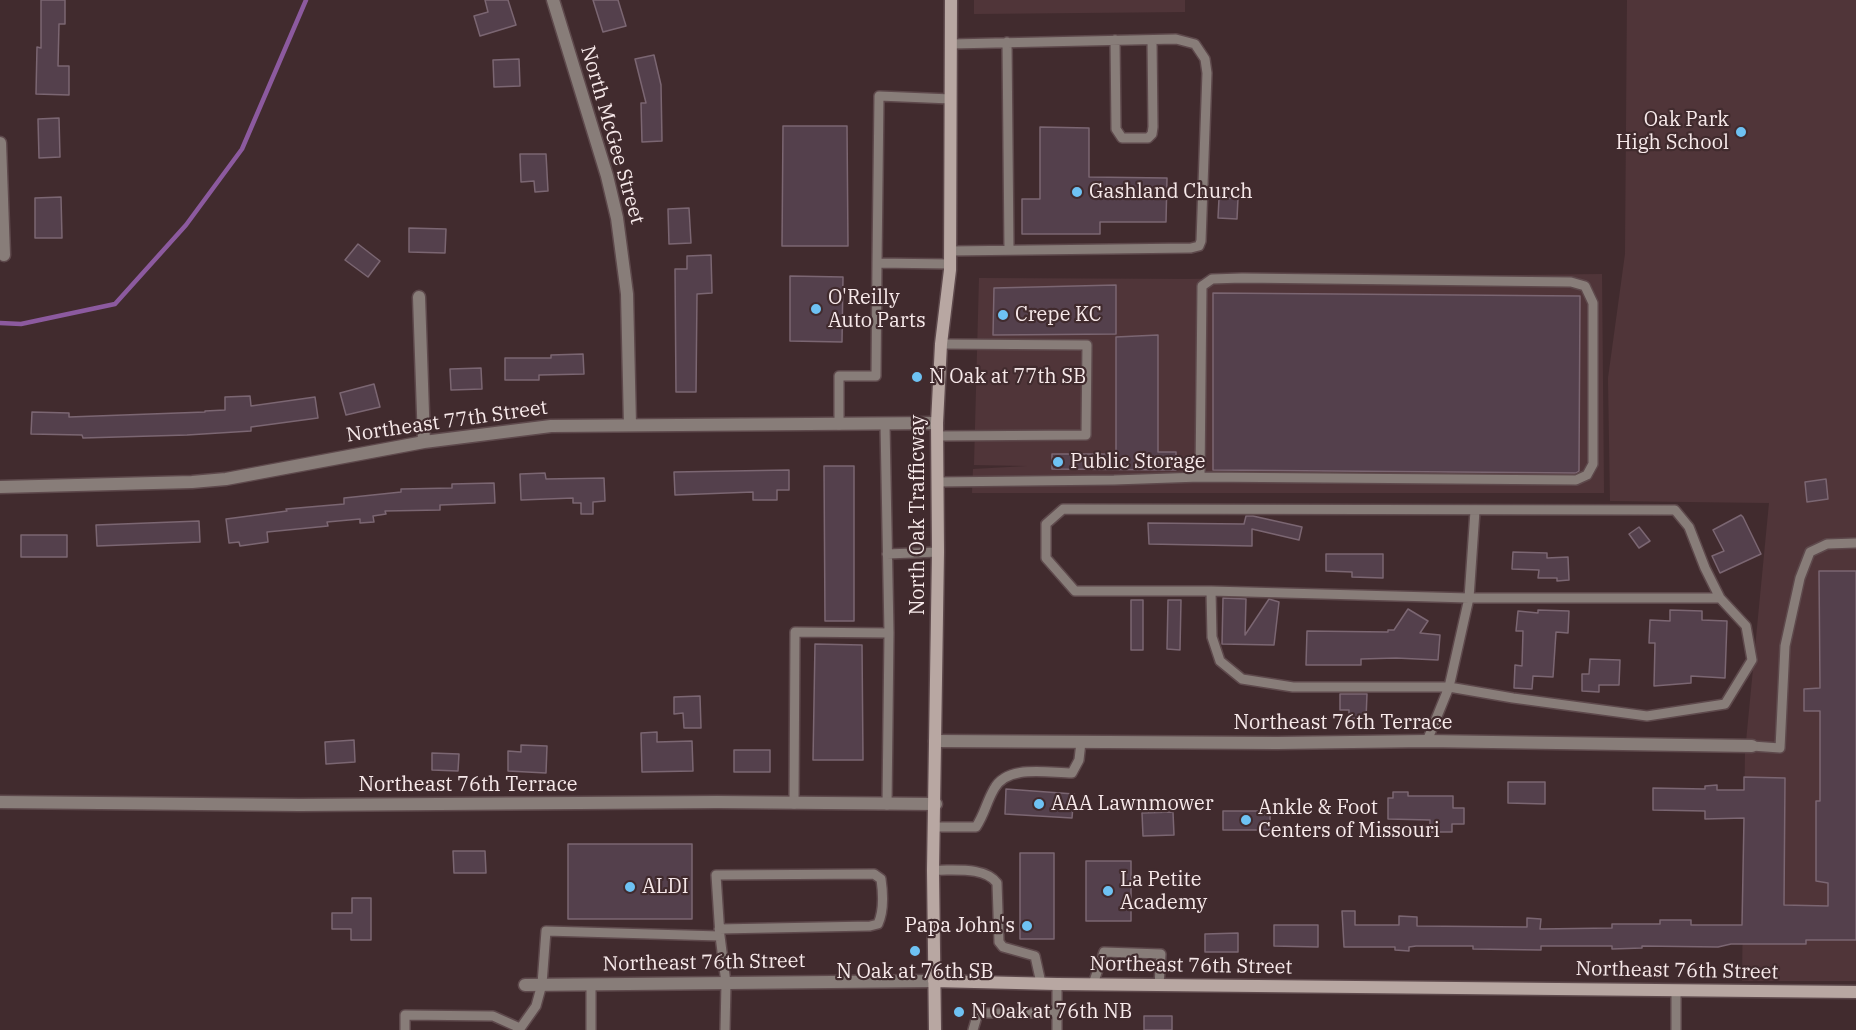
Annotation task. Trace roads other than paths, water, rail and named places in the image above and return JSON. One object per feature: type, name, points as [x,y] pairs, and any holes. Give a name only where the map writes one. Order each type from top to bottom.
[{"type":"main road","name":"North Oak Trafficway","points":[[935,1030],[933,870],[936,804],[937,423],[941,344],[950,257],[951,0]]},
{"type":"main road","name":"Northeast 76th Street","points":[[934,981],[1856,992]]},
{"type":"street","name":"North McGee Street","points":[[553,0],[607,176],[617,218],[627,294],[630,426]]},
{"type":"street","points":[[0,143],[4,255]]},
{"type":"street","points":[[419,297],[424,442]]},
{"type":"street","name":"Northeast 77th Street","points":[[0,487],[226,479],[424,442],[551,426],[937,423]]},
{"type":"street","name":"Northeast 76th Terrace","points":[[935,741],[1277,743],[1427,741],[1752,746]]},
{"type":"street","name":"Northeast 76th Terrace","points":[[0,802],[300,805],[936,804]]},
{"type":"street","name":"Northeast 76th Street","points":[[525,985],[934,981]]},
{"type":"lane","points":[[878,263],[1009,250],[1191,248],[1199,246],[1207,72],[1205,59],[1195,44],[1176,39],[951,44]]},
{"type":"lane","points":[[1115,40],[1116,129],[1122,138],[1148,138],[1152,134],[1152,40]]},
{"type":"lane","points":[[1007,42],[1009,250]]},
{"type":"lane","points":[[839,425],[839,376],[876,376],[879,96],[951,99]]},
{"type":"lane","points":[[937,482],[1200,477],[1576,480],[1587,475],[1593,464],[1593,303],[1585,286],[1571,282],[1212,279],[1202,286],[1200,477]]},
{"type":"lane","points":[[937,436],[1086,435],[1087,345],[941,344]]},
{"type":"lane","points":[[885,425],[889,633],[887,805]]},
{"type":"lane","points":[[1211,591],[1212,637],[1220,661],[1242,680],[1293,687],[1449,687],[1647,716],[1725,704],[1752,660],[1746,626],[1720,598],[1704,568],[1689,527],[1675,510],[1063,509],[1046,524],[1046,558],[1075,591],[1211,591],[1469,598],[1720,598]]},
{"type":"lane","points":[[1427,741],[1449,687],[1469,598],[1475,511]]},
{"type":"lane","points":[[1752,746],[1780,748],[1785,646],[1800,578],[1810,552],[1827,544],[1856,543]]},
{"type":"lane","points":[[887,554],[938,552]]},
{"type":"lane","points":[[794,804],[795,632],[889,633]]},
{"type":"lane","points":[[935,827],[976,827],[985,814],[994,788],[1001,779],[1016,772],[1072,773],[1077,768],[1081,742]]},
{"type":"lane","points":[[933,870],[984,873],[992,877],[997,883],[999,942],[1003,947],[1035,956],[1041,983]]},
{"type":"lane","points":[[405,1030],[405,1015],[493,1016],[519,1029],[536,1006],[542,984],[546,931],[719,933],[870,926],[878,924],[882,917],[883,889],[880,879],[874,874],[716,875],[719,933],[726,983],[725,1030]]},
{"type":"lane","points":[[1093,984],[1104,952],[1161,954],[1159,985]]},
{"type":"lane","points":[[591,984],[591,1030]]},
{"type":"lane","points":[[1057,984],[1057,1030]]},
{"type":"lane","points":[[1676,991],[1676,1030]]},
{"type":"lane","points":[[973,1030],[978,1013],[1057,1013]]},
{"type":"waterway","points":[[0,323],[21,324],[115,304],[186,225],[242,149],[306,0]]},
{"type":"place","name":"Oak Park High School","points":[[1741,132]]},
{"type":"place","name":"Gashland Church","points":[[1077,192]]},
{"type":"place","name":"O'Reilly Auto Parts","points":[[816,309]]},
{"type":"place","name":"Crepe KC","points":[[1003,315]]},
{"type":"place","name":"N Oak at 77th SB","points":[[917,377]]},
{"type":"place","name":"Public Storage","points":[[1058,462]]},
{"type":"place","name":"AAA Lawnmower","points":[[1039,804]]},
{"type":"place","name":"Ankle & Foot Centers of Missouri","points":[[1246,820]]},
{"type":"place","name":"ALDI","points":[[630,887]]},
{"type":"place","name":"La Petite Academy","points":[[1108,891]]},
{"type":"place","name":"Papa John's","points":[[1027,926]]},
{"type":"place","name":"N Oak at 76th SB","points":[[915,951]]},
{"type":"place","name":"N Oak at 76th NB","points":[[959,1012]]}]
